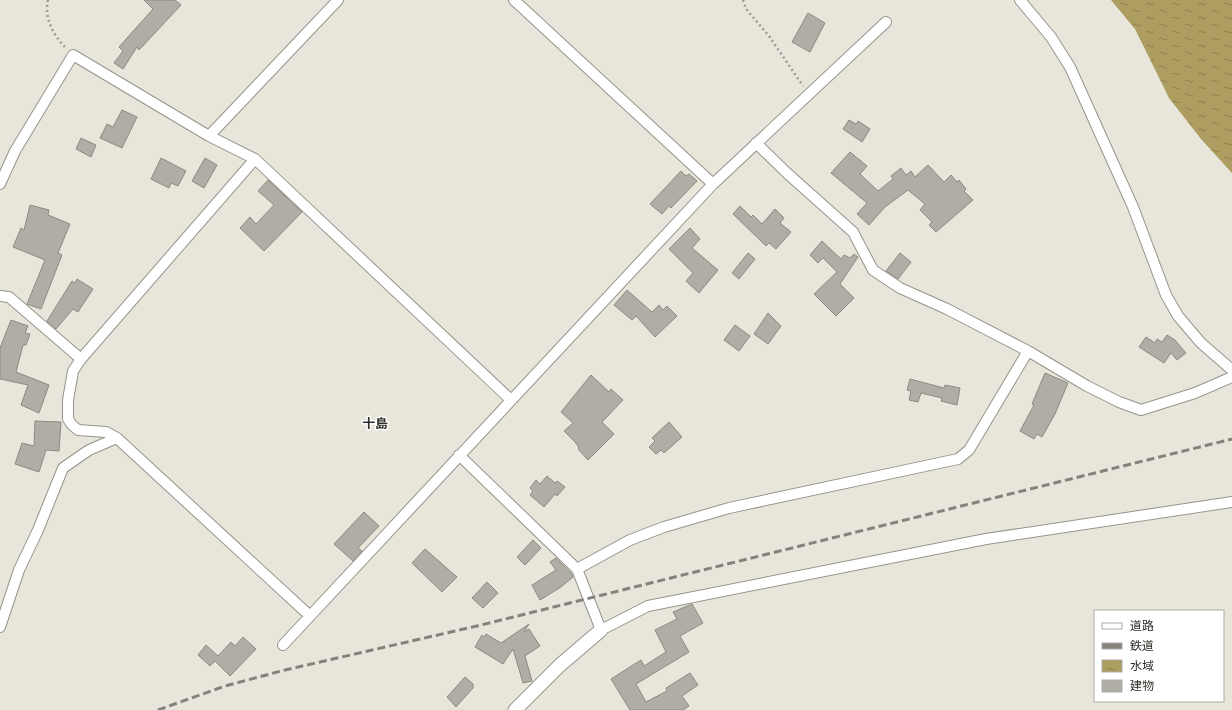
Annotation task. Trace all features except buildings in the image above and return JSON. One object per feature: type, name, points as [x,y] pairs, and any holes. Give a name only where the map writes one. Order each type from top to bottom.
[{"type":"street","points":[[208,136],[338,0]]},
{"type":"street","points":[[514,0],[713,184]]},
{"type":"street","points":[[1020,0],[1051,37],[1070,67],[1133,207],[1166,295],[1178,316],[1202,343],[1232,370]]},
{"type":"street","points":[[283,645],[510,399],[713,184],[886,22]]},
{"type":"street","points":[[0,184],[15,151],[73,55],[208,136],[255,159],[510,399]]},
{"type":"street","points":[[756,143],[788,174],[853,232],[873,270],[900,288],[947,308],[1028,351],[1087,386],[1119,402],[1141,410],[1194,393],[1232,377]]},
{"type":"street","points":[[255,159],[81,359],[73,371],[68,400],[68,419],[72,426],[78,430],[106,432],[117,438],[310,616]]},
{"type":"street","points":[[0,296],[9,297],[81,359]]},
{"type":"street","points":[[577,569],[630,540],[664,527],[729,508],[958,459],[969,450],[1028,351]]},
{"type":"street","points":[[0,627],[19,570],[38,530],[63,468],[89,450],[117,438]]},
{"type":"street","points":[[459,455],[577,569],[601,630]]},
{"type":"street","points":[[515,710],[559,666],[601,630],[648,606],[986,539],[1232,502]]},
{"type":"path","points":[[48,0],[46,9],[50,25],[61,43],[73,55]]},
{"type":"path","points":[[743,0],[746,9],[769,36],[809,94]]},
{"type":"water","points":[[1111,0],[1232,0],[1232,173],[1201,139],[1169,98],[1135,29]]},
{"type":"railway","points":[[158,710],[225,686],[285,670],[477,626],[1232,439]]},
{"type":"district","name":"十島","points":[[375,423]]}]
